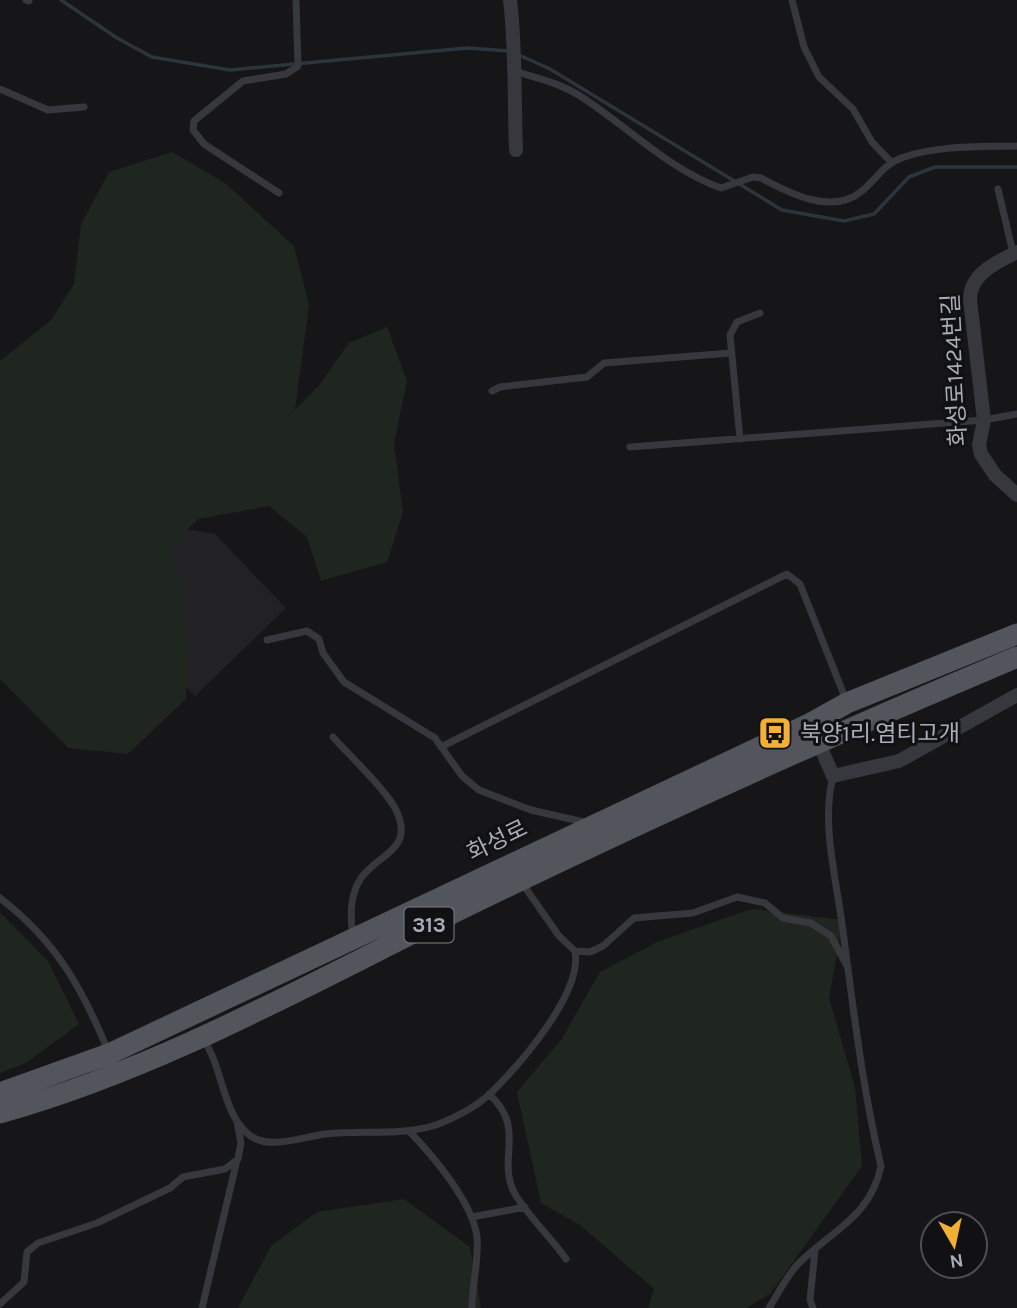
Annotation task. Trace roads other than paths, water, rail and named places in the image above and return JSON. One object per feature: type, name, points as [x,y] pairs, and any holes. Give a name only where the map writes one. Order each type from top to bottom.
[{"type":"main road","name":"화성로","points":[[0,1114],[121,1072],[201,1037],[815,733],[847,703],[1017,634]]},
{"type":"main road","name":"화성로","points":[[0,1093],[109,1054],[592,824],[815,733],[1017,657]]},
{"type":"street","points":[[510,0],[514,35],[512,65],[516,150]]},
{"type":"street","name":"화성로1424번길","points":[[1015,253],[977,276],[970,292],[984,420],[979,444],[981,454],[995,475],[1017,495]]},
{"type":"street","points":[[815,733],[833,776],[899,761],[1017,695]]},
{"type":"lane","points":[[279,193],[204,144],[196,136],[194,121],[243,81],[286,74],[298,66],[296,0]]},
{"type":"lane","points":[[792,0],[804,47],[814,70],[853,109],[872,142],[891,162]]},
{"type":"lane","points":[[512,65],[567,88],[684,169],[712,186],[721,188],[761,178],[804,199],[830,201],[859,193],[891,162],[933,150],[1017,146]]},
{"type":"lane","points":[[0,89],[48,110],[84,107]]},
{"type":"lane","points":[[998,189],[1015,253]]},
{"type":"lane","points":[[740,439],[731,353],[732,327],[760,313]]},
{"type":"lane","points":[[492,391],[500,387],[587,377],[604,363],[731,353]]},
{"type":"lane","points":[[630,447],[984,420],[1017,414]]},
{"type":"lane","points":[[441,747],[787,574],[800,584],[847,703]]},
{"type":"lane","points":[[267,640],[307,631],[319,639],[328,662],[344,682],[435,738],[462,776],[479,790],[531,810],[592,824]]},
{"type":"lane","points":[[333,737],[396,809],[402,830],[400,844],[360,879],[350,916],[354,939]]},
{"type":"lane","points":[[769,1308],[797,1265],[864,1208],[876,1188],[881,1166],[871,1125],[827,800],[833,776]]},
{"type":"lane","points":[[237,1121],[250,1136],[270,1143],[347,1132],[410,1132],[438,1124],[489,1094],[560,1006],[577,964],[575,951],[559,936],[521,880]]},
{"type":"lane","points":[[575,951],[590,952],[603,946],[634,918],[693,913],[737,897],[765,903],[783,918],[811,923],[831,936],[848,968]]},
{"type":"lane","points":[[0,898],[51,944],[76,979],[109,1054]]},
{"type":"lane","points":[[201,1037],[213,1053],[237,1121],[241,1143],[202,1308]]},
{"type":"lane","points":[[489,1094],[502,1106],[510,1132],[509,1180],[514,1194],[566,1259]]},
{"type":"lane","points":[[410,1132],[433,1155],[472,1217],[477,1238],[472,1308]]},
{"type":"lane","points":[[0,1304],[23,1282],[27,1252],[38,1243],[97,1223],[170,1188],[183,1177],[225,1169],[238,1159]]},
{"type":"lane","points":[[472,1217],[525,1207]]},
{"type":"lane","points":[[813,1308],[810,1300],[815,1250]]},
{"type":"waterway","points":[[61,0],[117,38],[152,57],[230,70],[467,48],[509,51]]},
{"type":"waterway","points":[[519,55],[550,69],[782,210],[844,221],[874,214],[909,177],[935,167],[1017,167]]},
{"type":"place","name":"북양1리.염티고개","points":[[775,733]]}]
